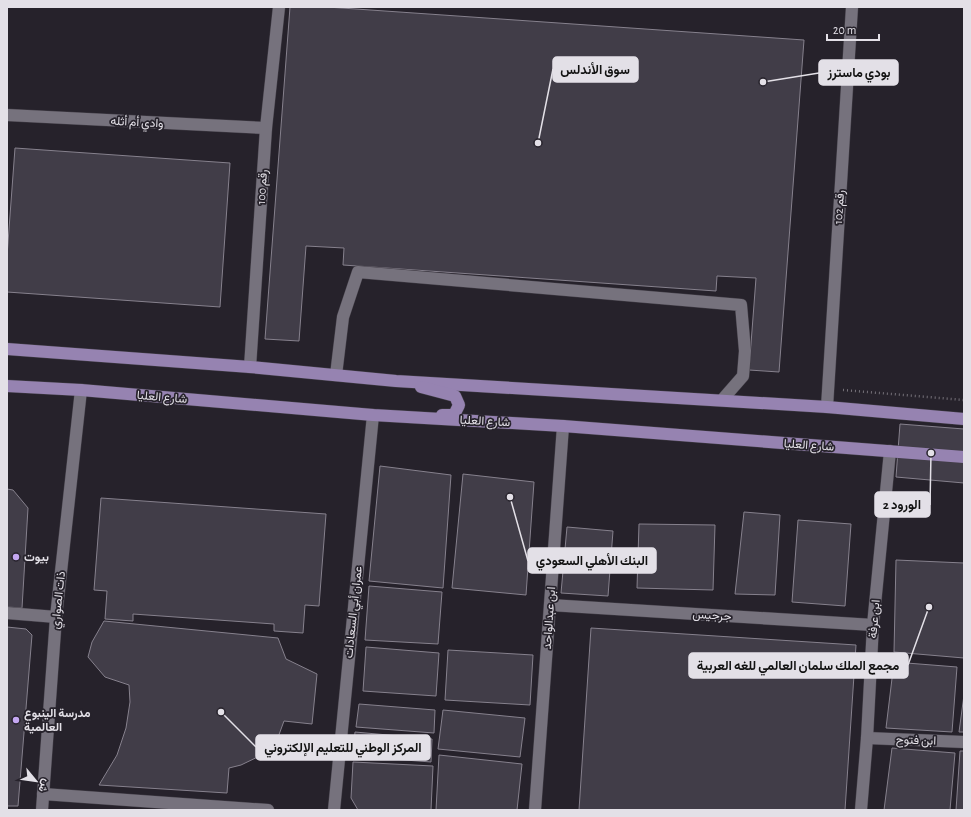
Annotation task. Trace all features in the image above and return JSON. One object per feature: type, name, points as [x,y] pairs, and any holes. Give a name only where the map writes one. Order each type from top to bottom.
[{"type":"main road","points":[[7,349],[250,367],[396,381],[827,407],[964,419]]},
{"type":"main road","points":[[396,381],[454,396],[459,405],[454,415],[409,417]]},
{"type":"main road","name":"شارع العليا","points":[[7,386],[81,390],[373,415],[563,426],[964,457]]},
{"type":"street","name":"رقم 100","points":[[250,367],[266,128],[279,7]]},
{"type":"street","name":"رقم 102","points":[[827,407],[852,7]]},
{"type":"street","name":"وادي أم أثله","points":[[7,116],[266,128]]},
{"type":"street","points":[[336,375],[343,316],[358,272],[741,305],[745,351],[743,376],[722,400]]},
{"type":"street","name":"ذات الصواري","points":[[42,810],[56,617],[81,390]]},
{"type":"street","name":"عمران أبي السعادات","points":[[334,810],[373,415]]},
{"type":"street","name":"ابن عبدالواحد","points":[[535,810],[563,426]]},
{"type":"street","name":"ابن عرفة","points":[[861,810],[867,738],[873,625],[890,451]]},
{"type":"street","name":"جرجيس","points":[[550,604],[873,625]]},
{"type":"street","points":[[7,613],[56,617]]},
{"type":"street","name":"ابن فتوح","points":[[867,738],[964,742]]},
{"type":"street","points":[[43,794],[268,810]]},
{"type":"path","points":[[828,388],[964,400]]},
{"type":"building","points":[[290,7],[327,7],[804,40],[779,372],[749,370],[756,278],[717,276],[716,291],[343,265],[344,248],[306,246],[299,341],[265,339]]},
{"type":"building","points":[[15,148],[230,163],[220,307],[7,292],[7,256]]},
{"type":"building","points":[[900,424],[964,429],[964,483],[896,477]]},
{"type":"building","points":[[380,466],[451,475],[443,588],[369,581]]},
{"type":"building","points":[[463,474],[534,482],[526,595],[452,588]]},
{"type":"building","name":"بيوت","points":[[7,489],[13,490],[28,508],[22,608],[7,607]]},
{"type":"building","points":[[101,498],[326,514],[319,606],[305,605],[303,633],[274,631],[274,624],[133,614],[133,621],[105,619],[107,591],[94,590]]},
{"type":"building","points":[[744,512],[780,515],[775,595],[735,594]]},
{"type":"building","points":[[798,520],[851,524],[845,606],[792,602]]},
{"type":"building","points":[[639,524],[715,525],[713,590],[637,588]]},
{"type":"building","points":[[567,527],[613,531],[608,596],[561,593]]},
{"type":"building","points":[[896,560],[964,563],[964,658],[894,652]]},
{"type":"building","points":[[369,586],[442,592],[438,644],[365,640]]},
{"type":"building","points":[[104,621],[278,638],[286,659],[317,674],[312,724],[284,721],[277,740],[266,753],[241,765],[229,768],[227,793],[99,785],[117,755],[126,728],[130,702],[129,685],[105,677],[88,657],[92,642]]},
{"type":"building","name":"مدرسة الينبوع العالمية","points":[[7,627],[26,629],[32,635],[18,806],[7,806]]},
{"type":"building","points":[[591,628],[856,645],[845,810],[579,810]]},
{"type":"building","points":[[366,647],[439,653],[436,696],[363,691]]},
{"type":"building","points":[[448,650],[533,655],[530,705],[445,700]]},
{"type":"building","points":[[894,662],[957,667],[952,732],[886,728]]},
{"type":"building","points":[[964,695],[964,732],[959,732]]},
{"type":"building","points":[[359,704],[435,710],[434,733],[356,727]]},
{"type":"building","points":[[443,710],[525,718],[520,757],[438,749]]},
{"type":"building","points":[[355,732],[432,739],[431,762],[353,756]]},
{"type":"building","points":[[892,748],[955,753],[950,810],[884,810]]},
{"type":"building","points":[[960,751],[964,751],[964,810],[956,810]]},
{"type":"building","points":[[439,755],[522,764],[517,810],[436,810]]},
{"type":"building","points":[[353,762],[433,766],[431,810],[358,810],[351,798]]},
{"type":"place","name":"بودي ماسترز","points":[[763,82]]},
{"type":"place","name":"سوق الأندلس","points":[[538,143]]},
{"type":"place","name":"الورود 2","points":[[931,453]]},
{"type":"place","name":"البنك الأهلي السعودي","points":[[510,497]]},
{"type":"place","name":"بيوت","points":[[16,557]]},
{"type":"place","name":"مجمع الملك سلمان العالمي للغه العربية","points":[[929,607]]},
{"type":"place","name":"المركز الوطني للتعليم الإلكتروني","points":[[221,712]]},
{"type":"place","name":"مدرسة الينبوع العالمية","points":[[16,720]]}]
